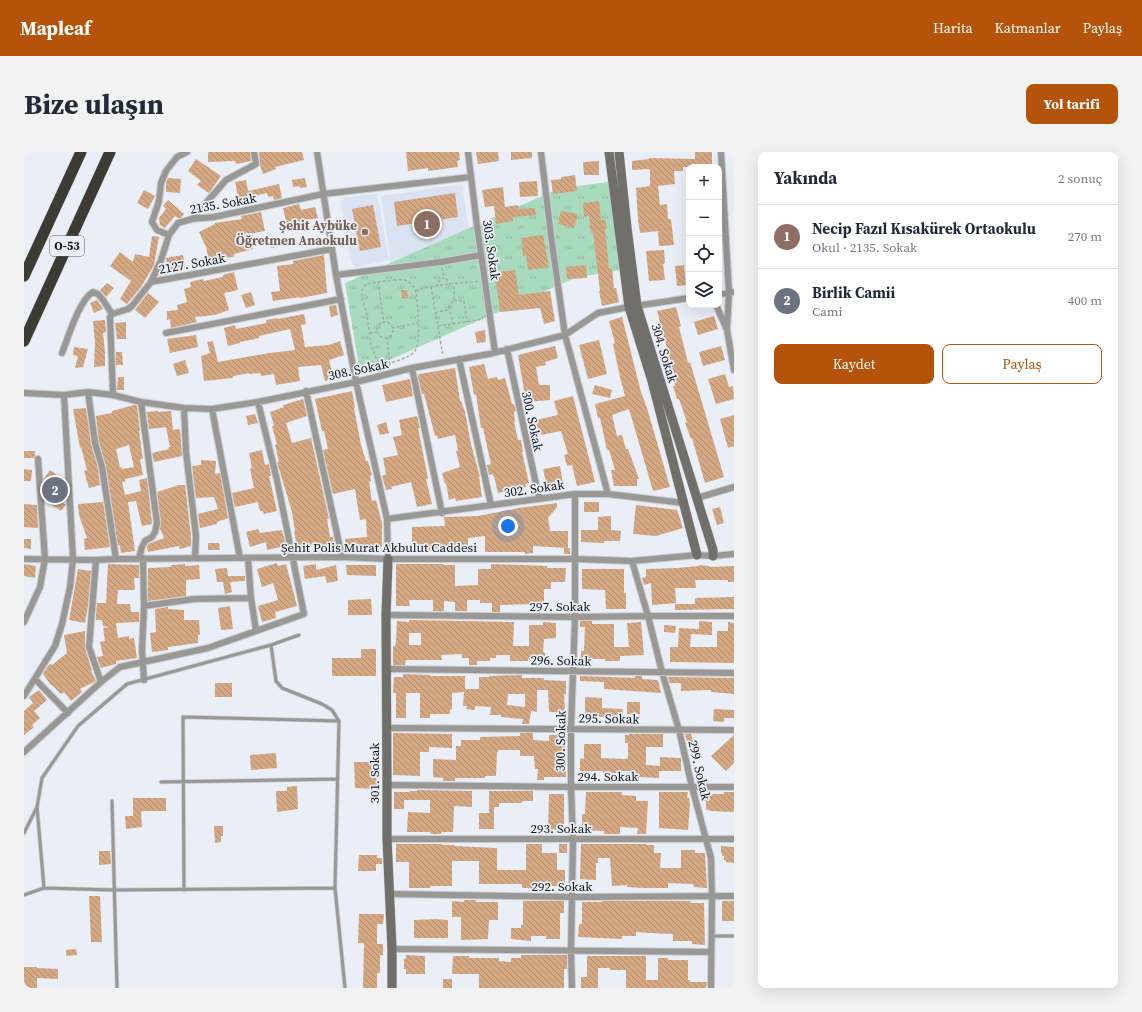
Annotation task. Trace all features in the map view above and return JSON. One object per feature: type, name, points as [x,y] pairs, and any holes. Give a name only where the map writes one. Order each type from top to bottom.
[{"type":"highway","name":"O-53","points":[[24,276],[80,152]]},
{"type":"highway","name":"O-53","points":[[24,341],[110,152]]},
{"type":"street","points":[[169,235],[157,230],[152,222],[160,200],[161,183],[166,171],[177,157],[187,152]]},
{"type":"street","points":[[192,219],[226,180],[256,164],[254,152]]},
{"type":"street","points":[[317,152],[336,275],[356,382],[387,519],[388,559]]},
{"type":"street","name":"303. Sokak","points":[[468,152],[495,352]]},
{"type":"street","points":[[541,152],[565,335],[608,494]]},
{"type":"street","name":"304. Sokak","points":[[609,152],[633,306],[697,555]]},
{"type":"street","name":"304. Sokak","points":[[619,152],[633,306],[697,498],[713,550],[713,556]]},
{"type":"street","points":[[722,152],[732,293],[726,330]]},
{"type":"street","name":"2135. Sokak","points":[[112,314],[128,309],[151,282],[161,260],[169,235],[178,223],[323,194],[471,177]]},
{"type":"street","name":"2127. Sokak","points":[[151,282],[332,249]]},
{"type":"street","points":[[336,275],[442,262],[481,255]]},
{"type":"street","points":[[62,353],[71,327],[82,306],[89,295],[93,292],[98,294],[112,314],[109,324],[113,395]]},
{"type":"street","points":[[722,294],[732,293]]},
{"type":"street","name":"308. Sokak","points":[[24,393],[64,395],[88,392],[184,408],[212,409],[258,402],[356,382],[412,368],[495,352],[565,335],[598,313],[686,298]]},
{"type":"street","points":[[166,333],[341,299]]},
{"type":"street","points":[[717,308],[726,330],[734,370]]},
{"type":"street","name":"300. Sokak","points":[[506,349],[539,498]]},
{"type":"street","points":[[459,359],[491,506]]},
{"type":"street","points":[[412,368],[442,513]]},
{"type":"street","points":[[306,391],[342,557]]},
{"type":"street","points":[[88,392],[95,443],[102,467],[116,559]]},
{"type":"street","points":[[24,696],[55,646],[62,624],[70,587],[73,559],[64,395]]},
{"type":"street","points":[[141,402],[157,523],[152,537],[145,542],[142,547],[141,558],[144,606],[144,680]]},
{"type":"street","points":[[24,752],[101,682],[120,667],[208,648],[304,614],[277,480],[258,402]]},
{"type":"street","points":[[184,408],[186,452],[196,536],[195,558]]},
{"type":"street","points":[[212,409],[240,558]]},
{"type":"street","points":[[24,622],[40,587],[45,559],[38,459]]},
{"type":"street","points":[[684,502],[734,487]]},
{"type":"street","name":"302. Sokak","points":[[387,519],[442,513],[575,494],[608,494],[684,502]]},
{"type":"street","name":"300. Sokak","points":[[572,988],[571,951],[573,839],[571,728],[575,617],[575,494]]},
{"type":"street","name":"Şehit Polis Murat Akbulut Caddesi","points":[[24,559],[96,560],[141,558],[342,557],[388,559],[575,559],[632,561],[697,555],[713,556],[734,554]]},
{"type":"street","points":[[248,558],[251,598],[256,630]]},
{"type":"street","name":"301. Sokak","points":[[388,559],[386,615],[387,839],[392,949],[392,988]]},
{"type":"street","points":[[96,560],[89,627],[89,647],[101,682]]},
{"type":"street","name":"299. Sokak","points":[[632,561],[679,730],[692,787],[711,858],[711,988]]},
{"type":"street","points":[[144,606],[194,599],[251,598]]},
{"type":"street","name":"297. Sokak","points":[[386,615],[575,617],[734,616]]},
{"type":"street","name":"296. Sokak","points":[[387,669],[574,672],[734,672]]},
{"type":"street","points":[[35,679],[68,713]]},
{"type":"street","name":"295. Sokak","points":[[387,728],[734,730]]},
{"type":"street","name":"294. Sokak","points":[[387,785],[571,788],[734,787]]},
{"type":"street","name":"293. Sokak","points":[[387,839],[734,839]]},
{"type":"street","name":"292. Sokak","points":[[390,894],[573,897],[734,896]]},
{"type":"street","points":[[392,949],[711,952]]},
{"type":"lane","points":[[44,888],[37,807],[42,778],[78,726],[127,684],[271,645],[299,635]]},
{"type":"lane","points":[[271,645],[276,681],[282,688],[322,704],[332,710],[339,721],[335,888],[345,988]]},
{"type":"lane","points":[[184,890],[183,717],[339,721]]},
{"type":"lane","points":[[162,782],[184,783],[338,779]]},
{"type":"lane","points":[[112,800],[117,988]]},
{"type":"lane","points":[[24,833],[37,807]]},
{"type":"lane","points":[[24,895],[44,888],[184,890],[335,888]]},
{"type":"lane","points":[[711,936],[734,936]]},
{"type":"path","points":[[442,262],[444,278],[446,278],[450,285]]},
{"type":"path","points":[[436,287],[440,279],[444,278]]},
{"type":"path","points":[[405,280],[410,283],[416,291],[418,323],[417,344],[415,351],[400,359],[384,363],[377,360],[371,346],[367,315],[362,298],[362,290],[366,284],[378,282],[405,280]]},
{"type":"path","points":[[416,291],[431,287],[485,280]]},
{"type":"path","points":[[378,282],[384,323]]},
{"type":"path","points":[[435,312],[447,310],[454,300],[454,284]]},
{"type":"path","points":[[431,287],[444,362]]},
{"type":"path","points":[[454,300],[464,300],[467,323]]},
{"type":"path","points":[[449,306],[453,325]]},
{"type":"path","points":[[438,326],[467,323],[485,319]]},
{"type":"path","points":[[392,328],[418,323]]},
{"type":"path","points":[[380,324],[390,324],[392,328],[392,333],[384,338],[377,332],[380,324]]},
{"type":"path","points":[[370,333],[377,332]]},
{"type":"path","points":[[387,337],[390,362],[389,374]]},
{"type":"shaded area","points":[[462,184],[472,251],[391,263],[381,196]]},
{"type":"shaded area","name":"Şehit Aybüke Öğretmen Anaokulu","points":[[377,193],[389,260],[357,267],[351,263],[341,203],[344,198]]},
{"type":"green space","points":[[617,181],[631,268],[575,278],[360,373],[345,283],[560,188]]},
{"type":"building","points":[[208,152],[250,152],[251,161],[236,164],[235,161],[208,162]]},
{"type":"building","points":[[259,152],[302,152],[304,160],[275,167],[276,169],[263,174],[260,165]]},
{"type":"building","points":[[406,152],[459,152],[460,160],[457,161],[458,167],[428,171],[428,168],[408,171]]},
{"type":"building","points":[[476,152],[498,152],[499,161],[478,164]]},
{"type":"building","points":[[511,152],[532,152],[532,158],[511,160]]},
{"type":"building","points":[[695,152],[712,152],[712,164],[686,164],[686,167],[683,167],[683,171],[674,171],[675,184],[658,186],[660,205],[667,204],[668,219],[671,219],[674,245],[659,246],[658,231],[640,233],[638,219],[636,188],[650,186],[650,170],[632,170],[632,161],[649,158],[695,159]]},
{"type":"building","points":[[196,159],[221,176],[209,193],[197,185],[201,181],[188,171]]},
{"type":"building","points":[[599,161],[599,175],[584,175],[583,162]]},
{"type":"building","points":[[575,175],[577,191],[553,194],[551,180]]},
{"type":"building","points":[[168,178],[181,179],[180,193],[166,192],[166,182]]},
{"type":"building","points":[[305,178],[307,187],[293,187],[292,180]]},
{"type":"building","points":[[246,180],[248,191],[279,184],[282,198],[274,200],[273,196],[268,197],[267,193],[249,197],[249,200],[239,202],[235,182]]},
{"type":"building","points":[[537,181],[538,196],[520,197],[519,182]]},
{"type":"building","points":[[503,187],[505,207],[518,205],[518,209],[535,208],[536,215],[513,217],[513,221],[496,224],[494,206],[485,207],[482,190]]},
{"type":"building","points":[[144,190],[155,196],[148,209],[137,203]]},
{"type":"building","points":[[455,193],[458,217],[397,226],[394,202]]},
{"type":"building","points":[[168,200],[184,214],[181,218],[175,216],[165,228],[160,225],[159,218],[166,209],[163,206]]},
{"type":"building","points":[[599,201],[601,220],[605,220],[607,229],[605,229],[609,269],[612,268],[614,288],[616,288],[619,302],[602,306],[593,233],[591,233],[589,216],[584,217],[583,203]]},
{"type":"building","points":[[299,204],[301,210],[315,207],[318,218],[287,225],[283,208]]},
{"type":"building","points":[[373,205],[381,247],[360,251],[352,209]]},
{"type":"building","points":[[561,211],[578,214],[574,228],[558,224]]},
{"type":"building","points":[[261,212],[265,231],[249,234],[253,249],[234,254],[234,257],[209,260],[206,247],[199,232],[215,223],[242,219],[241,216]]},
{"type":"building","points":[[543,235],[549,267],[528,270],[526,255],[523,256],[521,238]]},
{"type":"building","points":[[152,236],[159,237],[154,265],[141,287],[127,304],[120,299],[131,281],[110,266],[120,252],[133,262],[135,254],[149,257]]},
{"type":"building","points":[[285,238],[287,245],[271,248],[270,241]]},
{"type":"building","points":[[664,250],[665,263],[663,264],[665,280],[649,281],[646,251]]},
{"type":"building","points":[[183,255],[185,268],[168,271],[166,258]]},
{"type":"building","points":[[324,255],[327,293],[273,301],[271,292],[280,291],[277,266],[293,264],[293,261]]},
{"type":"building","points":[[586,265],[587,278],[567,279],[566,267]]},
{"type":"building","points":[[684,265],[686,285],[677,286],[675,266]]},
{"type":"building","points":[[515,270],[519,295],[550,291],[555,321],[544,324],[540,308],[500,312],[495,272]]},
{"type":"building","points":[[234,272],[238,290],[224,293],[229,310],[215,315],[195,317],[197,322],[171,328],[170,319],[167,320],[167,311],[178,310],[177,305],[187,302],[184,289],[191,287],[190,282],[223,277],[223,275]]},
{"type":"building","points":[[107,283],[114,288],[106,297],[100,290]]},
{"type":"building","points":[[401,290],[407,290],[408,298],[402,299]]},
{"type":"building","points":[[251,292],[255,305],[246,308],[241,295]]},
{"type":"building","points":[[148,293],[159,302],[145,318],[135,310]]},
{"type":"building","points":[[97,300],[103,309],[94,313],[90,303]]},
{"type":"building","points":[[336,305],[338,315],[331,317],[329,306]]},
{"type":"building","points":[[676,307],[681,326],[679,327],[688,363],[690,362],[724,477],[705,483],[692,438],[691,439],[685,423],[687,422],[673,386],[675,386],[670,368],[672,367],[657,311]]},
{"type":"building","points":[[304,314],[306,324],[301,325],[305,347],[329,345],[340,341],[344,355],[329,360],[334,379],[325,381],[321,365],[298,367],[300,381],[276,385],[274,374],[261,376],[260,373],[249,373],[233,376],[233,378],[204,381],[201,356],[210,353],[207,342],[213,341],[218,362],[295,350],[290,329],[259,336],[259,338],[228,346],[224,328],[235,325],[236,329],[266,323],[266,320]]},
{"type":"building","points":[[714,316],[718,329],[698,335],[694,322]]},
{"type":"building","points":[[622,317],[641,392],[670,487],[653,491],[629,409],[612,415],[617,436],[622,435],[626,449],[628,449],[639,479],[637,479],[637,486],[614,486],[611,470],[615,470],[609,450],[607,450],[600,418],[598,418],[595,404],[625,396],[613,344],[615,343],[609,321]]},
{"type":"building","points":[[105,320],[106,332],[103,333],[105,366],[94,367],[95,342],[93,321]]},
{"type":"building","points":[[126,322],[126,339],[117,339],[115,323]]},
{"type":"building","points":[[485,330],[486,342],[477,343],[475,332]]},
{"type":"building","points":[[196,335],[198,347],[170,353],[167,339]]},
{"type":"building","points":[[599,340],[607,374],[588,379],[579,345]]},
{"type":"building","points":[[555,346],[558,358],[545,362],[546,365],[536,367],[539,385],[550,385],[550,400],[526,402],[518,355]]},
{"type":"building","points":[[721,346],[725,360],[703,366],[699,352]]},
{"type":"building","points":[[74,347],[88,349],[83,367],[75,368],[78,356],[73,355]]},
{"type":"building","points":[[116,352],[122,352],[123,365],[116,365]]},
{"type":"building","points":[[185,360],[189,373],[177,376],[173,364]]},
{"type":"building","points":[[484,364],[488,379],[497,377],[498,380],[505,378],[512,404],[514,404],[516,411],[514,412],[514,422],[518,440],[521,440],[522,452],[529,483],[525,484],[526,487],[498,493],[493,474],[489,475],[487,465],[491,464],[483,428],[481,428],[476,394],[474,395],[469,367]]},
{"type":"building","points":[[455,368],[460,401],[465,412],[471,444],[480,477],[482,497],[456,501],[455,498],[449,500],[446,483],[445,484],[442,473],[460,467],[456,451],[458,450],[455,435],[438,439],[437,436],[435,436],[418,377],[419,374]]},
{"type":"building","points":[[725,374],[729,387],[733,386],[734,399],[716,404],[708,379]]},
{"type":"building","points":[[118,377],[124,377],[124,390],[117,390]]},
{"type":"building","points":[[410,379],[413,396],[386,402],[382,385]]},
{"type":"building","points":[[595,385],[612,390],[610,398],[592,394]]},
{"type":"building","points":[[352,391],[361,445],[372,475],[370,476],[371,481],[369,482],[372,501],[376,500],[382,523],[382,547],[345,548],[345,539],[367,537],[366,519],[360,520],[355,489],[333,494],[323,450],[328,449],[324,431],[322,431],[315,399]]},
{"type":"building","points":[[573,396],[595,482],[577,486],[572,465],[567,466],[564,455],[568,454],[561,431],[541,435],[540,430],[533,431],[531,421],[558,415],[554,401]]},
{"type":"building","points":[[303,399],[307,416],[286,423],[292,443],[311,438],[329,519],[327,519],[330,537],[333,537],[334,546],[319,548],[318,543],[307,546],[306,544],[297,546],[292,512],[277,462],[279,462],[275,445],[277,444],[270,412],[284,407],[283,405]]},
{"type":"building","points":[[134,405],[137,406],[143,459],[140,459],[143,475],[125,479],[125,482],[122,482],[125,495],[141,491],[139,480],[147,478],[152,523],[142,526],[136,501],[128,502],[135,551],[121,553],[120,545],[118,546],[106,466],[99,442],[96,416],[112,413],[112,411]],"holes":[[[129,445],[134,467],[120,468],[116,449]]]},
{"type":"building","points":[[86,408],[91,444],[98,468],[100,485],[89,488],[84,471],[87,470],[81,447],[80,448],[73,409]]},
{"type":"building","points":[[171,411],[173,430],[180,429],[182,456],[154,462],[152,453],[169,449],[168,448],[170,447],[166,427],[149,429],[147,412]]},
{"type":"building","points":[[255,414],[258,423],[248,425],[246,416]]},
{"type":"building","points":[[734,415],[734,446],[728,448],[720,419]]},
{"type":"building","points":[[417,416],[428,478],[426,479],[432,504],[417,507],[411,482],[391,487],[392,489],[386,490],[382,476],[386,474],[383,458],[398,455],[393,437],[402,435],[399,420]]},
{"type":"building","points":[[386,422],[389,433],[380,435],[377,425]]},
{"type":"building","points":[[262,450],[265,465],[269,464],[271,476],[269,476],[277,511],[264,514],[263,511],[260,511],[258,502],[235,507],[232,493],[254,488],[250,469],[252,468],[249,453]]},
{"type":"building","points":[[24,451],[35,451],[34,458],[24,458]]},
{"type":"building","points":[[201,460],[216,461],[215,474],[220,473],[228,518],[217,522],[217,524],[200,528],[198,514],[218,509],[214,497],[196,498],[192,466],[201,465]]},
{"type":"building","points":[[560,466],[563,483],[547,486],[543,469]]},
{"type":"building","points":[[24,469],[32,470],[31,481],[24,481]]},
{"type":"building","points":[[50,470],[64,480],[64,485],[60,491],[65,495],[62,502],[66,505],[61,511],[45,500],[45,494],[49,488],[44,484],[44,479]]},
{"type":"building","points":[[179,485],[185,485],[191,546],[180,549],[179,546],[148,552],[148,544],[164,538],[160,529],[161,522],[157,492]]},
{"type":"building","points":[[103,502],[110,547],[85,550],[84,539],[87,538],[79,515],[78,504]]},
{"type":"building","points":[[584,502],[599,502],[599,512],[584,512]]},
{"type":"building","points":[[557,503],[557,507],[548,518],[550,531],[568,531],[568,548],[533,546],[533,553],[525,554],[525,552],[485,552],[485,536],[468,538],[468,548],[433,549],[433,551],[424,551],[424,546],[412,546],[412,527],[445,526],[444,517],[478,516],[519,508]]},
{"type":"building","points":[[24,504],[37,505],[38,528],[24,527]]},
{"type":"building","points":[[636,505],[677,510],[683,528],[656,536],[633,534]]},
{"type":"building","points":[[720,507],[724,523],[717,525],[712,509]]},
{"type":"building","points":[[611,516],[611,530],[621,531],[620,541],[604,541],[604,543],[581,542],[581,530],[598,530],[598,517]]},
{"type":"building","points":[[258,529],[260,533],[282,530],[286,546],[267,550],[266,542],[250,547],[246,532]]},
{"type":"building","points":[[24,539],[31,539],[31,549],[24,548]]},
{"type":"building","points":[[208,543],[219,543],[220,550],[208,550]]},
{"type":"building","points":[[564,548],[570,548],[570,554],[564,554]]},
{"type":"building","points":[[277,563],[278,566],[286,564],[297,606],[275,612],[276,618],[262,622],[258,606],[278,600],[273,583],[262,587],[257,569]]},
{"type":"building","points":[[24,564],[36,566],[35,578],[24,576]]},
{"type":"building","points":[[108,564],[139,565],[139,578],[134,578],[135,590],[118,590],[117,604],[130,604],[131,612],[139,612],[139,622],[116,623],[118,638],[129,636],[129,639],[134,638],[137,658],[116,661],[116,664],[101,668],[97,657],[103,656],[100,642],[105,641],[103,628],[109,627],[103,626],[102,620],[96,620],[96,615],[97,603],[106,603]]},
{"type":"building","points":[[185,564],[185,566],[199,565],[200,579],[186,580],[186,596],[148,601],[148,568],[171,567],[171,565]]},
{"type":"building","points":[[316,564],[316,570],[336,565],[338,581],[327,583],[325,576],[305,579],[303,566]]},
{"type":"building","points":[[396,564],[455,565],[455,586],[478,585],[478,569],[491,569],[491,564],[566,568],[565,582],[551,582],[551,589],[544,589],[544,606],[532,606],[532,604],[500,605],[500,612],[492,612],[492,603],[480,603],[480,600],[467,600],[467,611],[455,611],[455,602],[444,601],[444,611],[433,611],[433,600],[409,600],[410,606],[396,606]]},
{"type":"building","points":[[346,565],[376,565],[376,576],[347,575]]},
{"type":"building","points":[[699,565],[709,567],[734,566],[734,582],[728,582],[728,580],[695,580],[696,588],[675,588],[676,603],[652,605],[651,583],[644,585],[642,578],[646,577],[646,569],[677,568]]},
{"type":"building","points":[[227,568],[228,576],[245,576],[245,581],[230,582],[232,592],[225,594],[223,582],[217,582],[215,569]]},
{"type":"building","points":[[78,569],[91,571],[85,623],[69,620]]},
{"type":"building","points":[[582,569],[624,569],[626,609],[606,609],[605,590],[582,589]]},
{"type":"building","points":[[734,597],[734,609],[675,610],[675,604],[695,604],[695,598]]},
{"type":"building","points":[[371,599],[372,615],[348,615],[348,600]]},
{"type":"building","points":[[230,606],[233,629],[221,630],[218,608]]},
{"type":"building","points":[[168,607],[168,609],[184,610],[184,620],[199,620],[200,635],[198,635],[198,643],[168,647],[168,650],[152,652],[150,633],[156,632],[155,609]]},
{"type":"building","points":[[409,620],[514,622],[513,646],[529,646],[529,625],[543,625],[543,622],[556,623],[556,638],[544,639],[543,652],[545,653],[545,660],[528,659],[528,661],[510,661],[510,655],[496,655],[496,658],[490,658],[490,661],[477,661],[477,665],[469,665],[469,658],[462,658],[462,654],[441,655],[442,660],[406,660],[405,665],[393,665],[393,646],[395,646],[396,642],[397,621],[409,622]],"holes":[[[409,633],[421,633],[421,645],[409,645]]]},
{"type":"building","points":[[580,621],[592,621],[592,624],[614,624],[614,647],[629,647],[627,623],[641,622],[644,655],[620,656],[620,661],[605,661],[605,659],[581,659],[581,651],[584,651],[585,627],[580,627]]},
{"type":"building","points":[[699,621],[712,622],[712,635],[691,634],[690,647],[717,647],[717,631],[728,631],[728,622],[734,623],[734,663],[670,662],[670,647],[678,647],[679,628],[699,629]]},
{"type":"building","points":[[664,625],[676,626],[675,633],[664,632]]},
{"type":"building","points":[[85,631],[85,648],[91,671],[96,681],[80,689],[82,692],[71,701],[64,692],[61,694],[51,685],[43,674],[50,664],[52,665],[67,653],[64,635]]},
{"type":"building","points":[[361,649],[376,649],[376,676],[332,676],[332,658],[361,658]]},
{"type":"building","points":[[403,674],[465,676],[465,689],[479,689],[479,677],[489,676],[522,675],[522,678],[544,678],[544,680],[566,681],[566,694],[564,694],[565,712],[549,712],[548,690],[537,690],[537,712],[531,711],[529,724],[522,724],[523,719],[501,717],[501,715],[490,715],[491,707],[475,706],[475,710],[466,709],[467,706],[463,706],[464,692],[452,693],[452,709],[450,710],[450,714],[430,714],[430,718],[420,718],[420,693],[406,693],[406,718],[396,718],[396,693],[393,693],[394,677],[403,677]],"holes":[[[508,694],[525,694],[525,707],[507,705]]]},
{"type":"building","points":[[580,676],[635,678],[635,676],[642,676],[642,679],[658,680],[661,693],[604,689],[604,682],[580,681]]},
{"type":"building","points":[[668,677],[734,678],[734,694],[711,692],[711,690],[681,691],[681,683],[670,683]]},
{"type":"building","points":[[215,683],[232,683],[232,697],[215,697]]},
{"type":"building","points":[[39,690],[47,700],[34,711],[40,718],[32,725],[34,727],[24,735],[24,711],[33,703],[29,697]]},
{"type":"building","points":[[585,697],[602,698],[602,708],[623,709],[622,723],[607,720],[607,717],[585,716]]},
{"type":"building","points":[[627,702],[640,702],[640,714],[627,714]]},
{"type":"building","points":[[714,709],[734,710],[734,718],[724,718],[724,722],[713,721]]},
{"type":"building","points":[[393,733],[452,734],[452,748],[429,747],[429,752],[420,752],[420,776],[393,775]]},
{"type":"building","points":[[520,733],[533,733],[533,740],[549,741],[549,735],[565,735],[566,777],[544,777],[544,780],[537,780],[538,769],[535,769],[534,756],[520,756],[520,750],[498,750],[496,776],[485,776],[485,778],[455,778],[455,781],[443,781],[443,778],[433,777],[433,759],[456,760],[456,746],[461,746],[461,740],[480,740],[480,737],[520,736]]},
{"type":"building","points":[[663,734],[663,747],[646,747],[646,765],[660,766],[660,757],[681,758],[681,771],[659,771],[659,778],[639,777],[639,780],[633,780],[633,771],[603,773],[603,771],[580,771],[580,758],[584,759],[584,744],[601,744],[601,758],[625,759],[628,758],[628,743],[625,743],[625,735]]},
{"type":"building","points":[[685,734],[691,734],[694,744],[688,745]]},
{"type":"building","points":[[734,735],[734,763],[726,771],[711,756]]},
{"type":"building","points":[[276,753],[277,768],[251,770],[250,755]]},
{"type":"building","points":[[354,762],[376,762],[377,789],[355,788]]},
{"type":"building","points":[[297,786],[298,809],[277,812],[276,791],[287,791],[287,787]]},
{"type":"building","points":[[417,790],[472,791],[472,807],[454,806],[453,832],[431,834],[430,832],[407,832],[408,812],[430,813],[430,800],[404,800],[404,809],[394,809],[394,792],[410,792]]},
{"type":"building","points":[[489,791],[533,791],[533,801],[522,801],[522,803],[499,803],[499,807],[494,807],[494,829],[479,829],[479,813],[489,813]]},
{"type":"building","points":[[586,792],[622,792],[622,795],[636,796],[636,801],[648,801],[646,834],[637,834],[638,828],[620,827],[620,834],[604,834],[604,831],[582,830],[582,814],[585,814]]},
{"type":"building","points":[[659,792],[688,792],[687,798],[689,798],[690,804],[688,830],[659,828]]},
{"type":"building","points":[[724,792],[734,792],[734,812],[706,810],[706,801],[703,801],[703,794],[724,794]]},
{"type":"building","points":[[549,794],[564,794],[564,830],[548,829]]},
{"type":"building","points":[[133,798],[166,798],[166,811],[141,811],[142,827],[126,829],[125,816],[133,816]]},
{"type":"building","points":[[214,826],[223,826],[223,836],[221,836],[221,842],[215,843]]},
{"type":"building","points":[[396,844],[441,844],[497,848],[497,870],[526,870],[526,844],[542,844],[542,853],[557,853],[557,870],[565,870],[565,886],[522,888],[522,884],[479,884],[479,861],[452,861],[452,886],[409,888],[409,862],[396,862]]},
{"type":"building","points":[[559,844],[567,844],[567,853],[559,853]]},
{"type":"building","points":[[581,844],[654,845],[654,853],[661,853],[660,868],[681,868],[681,850],[695,850],[695,853],[705,853],[707,888],[694,887],[693,884],[668,883],[668,888],[627,887],[627,885],[612,886],[610,858],[598,858],[598,863],[596,863],[596,880],[580,879]]},
{"type":"building","points":[[721,846],[734,847],[734,863],[726,862],[726,860],[724,860],[724,856],[722,856],[721,853]]},
{"type":"building","points":[[99,851],[110,851],[111,864],[99,865]]},
{"type":"building","points":[[359,855],[377,855],[377,858],[382,858],[382,864],[376,864],[376,871],[358,871]]},
{"type":"building","points":[[89,896],[100,896],[102,942],[91,942]]},
{"type":"building","points":[[464,900],[476,900],[476,902],[498,902],[498,920],[489,920],[488,939],[461,940],[461,917],[452,917],[452,901],[464,902]]},
{"type":"building","points":[[523,901],[564,901],[564,913],[560,913],[560,939],[546,939],[546,936],[531,936],[531,941],[511,939],[511,928],[521,928],[521,925],[523,925]]},
{"type":"building","points":[[691,901],[690,903],[704,903],[705,945],[692,944],[692,941],[673,941],[673,934],[636,932],[636,936],[622,936],[622,939],[578,937],[579,924],[582,924],[582,902]]},
{"type":"building","points":[[722,901],[734,901],[734,921],[722,921]]},
{"type":"building","points":[[359,914],[384,914],[383,924],[377,924],[377,944],[383,944],[383,955],[380,955],[380,973],[377,973],[377,988],[363,988],[364,943],[358,943]]},
{"type":"building","points":[[414,920],[448,920],[448,938],[414,938]]},
{"type":"building","points":[[76,949],[77,955],[66,956],[66,950]]},
{"type":"building","points":[[406,955],[425,956],[425,974],[406,974],[406,969],[404,969],[404,959],[406,959]]},
{"type":"building","points":[[521,955],[567,955],[567,969],[564,969],[564,988],[479,988],[479,974],[452,974],[453,956],[469,956],[469,958],[499,958],[499,961],[511,962],[511,958],[521,958]]},
{"type":"building","points":[[587,956],[646,956],[646,980],[658,980],[658,958],[668,958],[668,960],[688,960],[688,980],[690,980],[690,982],[707,982],[706,988],[626,988],[626,970],[598,968],[598,988],[581,988],[581,977],[587,977]]},
{"type":"building","points":[[24,967],[58,969],[58,979],[37,978],[37,988],[24,988]]},
{"type":"building","points":[[443,979],[452,979],[452,988],[443,988]]},
{"type":"place","name":"Necip Fazıl Kısakürek Ortaokulu","points":[[427,224]]},
{"type":"place","name":"Şehit Aybüke Öğretmen Anaokulu","points":[[365,232]]},
{"type":"place","name":"Birlik Camii","points":[[55,490]]}]
